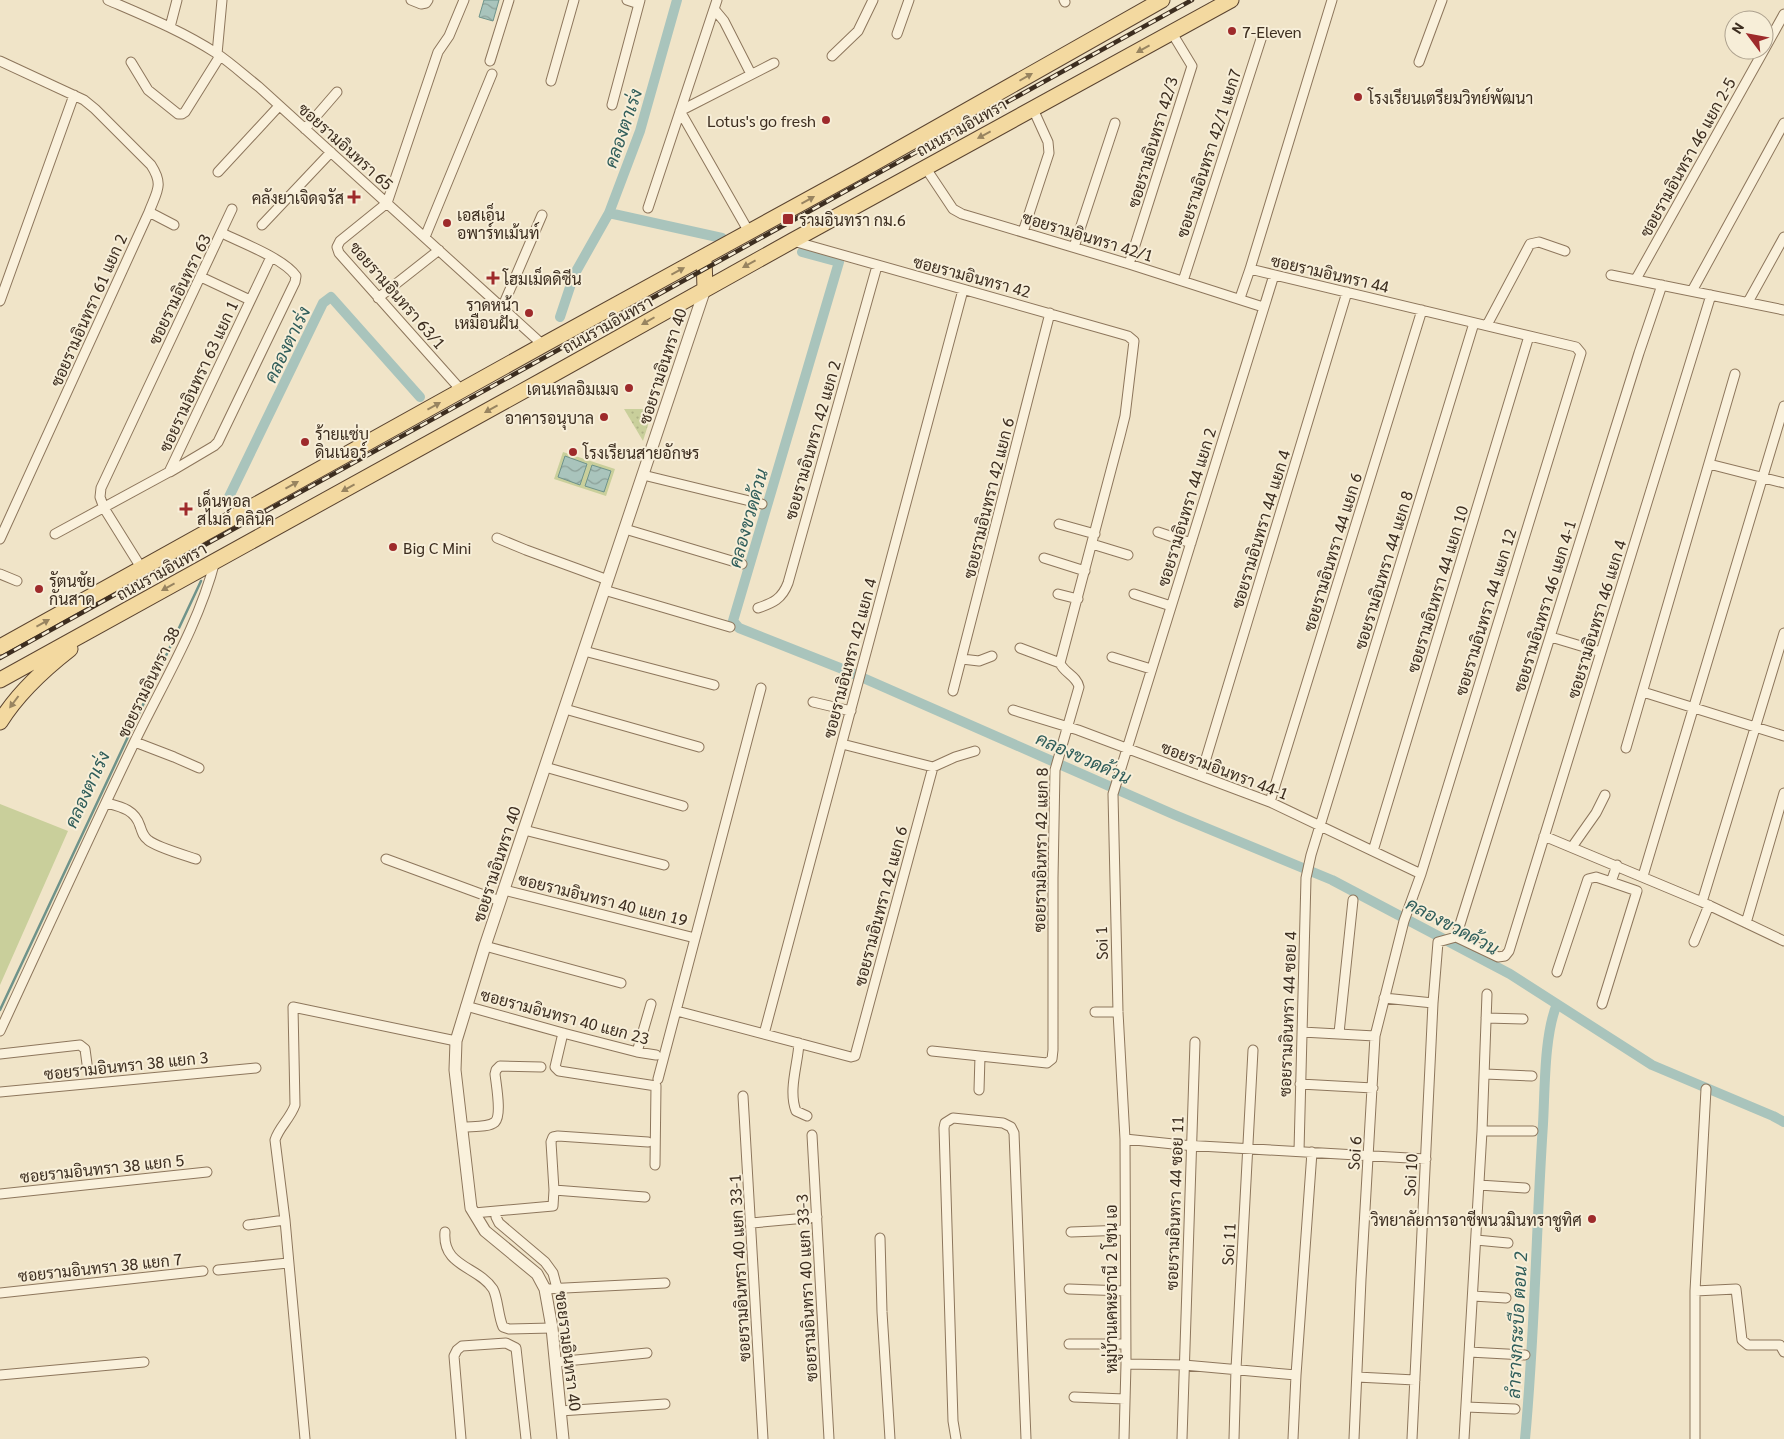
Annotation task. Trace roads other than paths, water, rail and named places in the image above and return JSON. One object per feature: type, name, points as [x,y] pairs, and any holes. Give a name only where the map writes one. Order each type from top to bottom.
[{"type":"main road","name":"ถนนรามอินทรา","points":[[0,680],[925,167],[1231,0]]},
{"type":"main road","name":"ถนนรามอินทรา","points":[[0,647],[543,344],[704,258],[1152,2]]},
{"type":"main road","points":[[704,258],[705,289]]},
{"type":"main road","points":[[0,722],[16,698],[36,678],[110,620]]},
{"type":"street","name":"ซอยรามอินทรา 65","points":[[108,0],[170,27],[219,55],[331,152],[543,344]]},
{"type":"street","points":[[170,27],[177,0]]},
{"type":"street","points":[[131,62],[148,90],[178,114],[186,112],[219,55],[222,0]]},
{"type":"street","points":[[410,0],[421,4],[426,3],[428,0]]},
{"type":"street","points":[[387,203],[438,52],[449,36],[464,0]]},
{"type":"street","points":[[490,60],[509,0]]},
{"type":"street","points":[[551,81],[574,0]]},
{"type":"street","points":[[612,105],[640,2],[627,0]]},
{"type":"street","points":[[832,56],[858,31],[873,0]]},
{"type":"street","points":[[897,34],[909,0]]},
{"type":"street","name":"ซอยรามอินทรา 44","points":[[1332,0],[1250,269],[1576,347],[1580,351],[1579,358]]},
{"type":"street","points":[[1419,62],[1442,0]]},
{"type":"street","points":[[715,4],[752,74]]},
{"type":"street","points":[[648,208],[715,4]]},
{"type":"street","name":"ซอยรามอินทรา 46 แยก 2-5","points":[[1774,32],[1784,14]]},
{"type":"street","name":"ซอยรามอินทรา 42/3","points":[[1129,264],[1192,66],[1172,33]]},
{"type":"street","name":"ซอยรามอินทรา 42/1 แยก7","points":[[1183,280],[1262,36]]},
{"type":"street","name":"ซอยรามอินทรา 46 แยก 2-5","points":[[1636,279],[1758,60]]},
{"type":"street","name":"ซอยรามอินทรา 61 แยก 2","points":[[0,62],[74,95],[95,109],[151,165],[158,175],[160,184],[149,212],[0,538]]},
{"type":"street","points":[[680,111],[774,63]]},
{"type":"street","points":[[425,237],[492,74]]},
{"type":"street","points":[[305,129],[337,92]]},
{"type":"street","points":[[0,301],[74,95]]},
{"type":"street","points":[[218,172],[279,106]]},
{"type":"street","points":[[1023,232],[1049,153],[1048,142],[1033,108]]},
{"type":"street","points":[[680,111],[749,232]]},
{"type":"street","points":[[1074,247],[1115,123]]},
{"type":"street","points":[[1692,291],[1784,123]]},
{"type":"street","points":[[262,225],[331,152]]},
{"type":"street","name":"ซอยรามอินทรา 42/1","points":[[925,167],[956,211],[1183,280],[1263,307]]},
{"type":"street","name":"ซอยรามอินทรา 63/1","points":[[387,203],[340,241],[337,247],[339,253],[461,390]]},
{"type":"street","points":[[222,233],[232,209]]},
{"type":"street","points":[[149,212],[174,225]]},
{"type":"street","points":[[502,308],[542,215]]},
{"type":"street","name":"ซอยรามอินทรา 63","points":[[142,569],[104,508],[100,496],[101,488],[222,233],[271,257],[293,271],[296,276],[295,282],[218,442],[169,472]]},
{"type":"street","points":[[1748,302],[1784,237]]},
{"type":"street","name":"ซอยรามอินทรา 42","points":[[792,241],[1050,313],[1128,336],[1134,341],[1125,416],[1095,534]]},
{"type":"street","points":[[1487,326],[1530,244],[1539,242],[1565,252]]},
{"type":"street","points":[[378,298],[439,250]]},
{"type":"street","name":"ซอยรามอินทรา 63 แยก 1","points":[[55,534],[169,472],[271,257]]},
{"type":"street","name":"ซอยรามอินทรา 42 แยก 2","points":[[758,608],[773,603],[780,597],[788,583],[877,266]]},
{"type":"street","points":[[1240,298],[1250,269]]},
{"type":"street","name":"ซอยรามอินทรา 44 แยก 2","points":[[1127,748],[1274,275]]},
{"type":"street","points":[[1611,275],[1784,310]]},
{"type":"street","points":[[201,277],[250,300]]},
{"type":"street","name":"ซอยรามอินทรา 46 แยก 4-1","points":[[1456,937],[1638,353],[1662,285]]},
{"type":"street","name":"ซอยรามอินทรา 40","points":[[563,1439],[552,1328],[551,1288],[537,1274],[484,1231],[471,1208],[456,1070],[456,1041],[485,946],[705,289]]},
{"type":"street","name":"ซอยรามอินทรา 42 แยก 4","points":[[764,1034],[964,290]]},
{"type":"street","name":"ซอยรามอินทรา 44 แยก 4","points":[[1201,775],[1347,292]]},
{"type":"street","name":"ซอยรามอินทรา 46 แยก 4","points":[[1456,937],[1498,957],[1505,956],[1508,951],[1711,295]]},
{"type":"street","name":"ซอยรามอินทรา 44 แยก 6","points":[[1270,802],[1422,310]]},
{"type":"street","name":"ซอยรามอินทรา 42 แยก 6","points":[[953,691],[1050,313]]},
{"type":"street","name":"ซอยรามอินทรา 44 แยก 8","points":[[1311,855],[1474,323]]},
{"type":"street","name":"ซอยรามอินทรา 44 แยก 10","points":[[1373,851],[1529,336]]},
{"type":"street","name":"ซอยรามอินทรา 44 แยก 12","points":[[1420,874],[1579,358]]},
{"type":"street","points":[[1626,748],[1735,374]]},
{"type":"street","points":[[1643,876],[1784,406]]},
{"type":"street","points":[[1709,464],[1784,483]]},
{"type":"street","points":[[643,475],[762,504]]},
{"type":"street","points":[[1059,524],[1095,534],[1060,663]]},
{"type":"street","points":[[625,529],[742,564]]},
{"type":"street","points":[[1158,532],[1190,543]]},
{"type":"street","points":[[498,538],[606,585],[730,627]]},
{"type":"street","points":[[1092,544],[1128,555]]},
{"type":"street","points":[[1044,558],[1085,571]]},
{"type":"street","name":"ซอยรามอินทรา 38","points":[[0,1031],[205,594],[215,561]]},
{"type":"street","points":[[0,574],[17,581]]},
{"type":"street","points":[[1058,594],[1078,599]]},
{"type":"street","points":[[1134,594],[1171,606]]},
{"type":"street","points":[[1694,942],[1755,727],[1784,633]]},
{"type":"street","points":[[1551,637],[1601,652]]},
{"type":"street","name":"ซอยรามอินทรา 42 แยก 8","points":[[980,1056],[1047,1063],[1051,1061],[1053,1050],[1055,770],[1078,694],[1079,684],[1076,679],[1062,668],[1060,663],[1020,648]]},
{"type":"street","points":[[584,651],[714,685]]},
{"type":"street","points":[[962,659],[979,661],[992,656]]},
{"type":"street","points":[[1112,656],[1151,669]]},
{"type":"street","points":[[658,1079],[761,688]]},
{"type":"street","points":[[1643,692],[1784,736]]},
{"type":"street","points":[[813,702],[850,711]]},
{"type":"street","points":[[565,709],[699,747]]},
{"type":"street","name":"ซอยรามอินทรา 44-1","points":[[1013,710],[1127,748],[1270,802],[1420,874]]},
{"type":"street","points":[[135,742],[174,756],[199,768]]},
{"type":"street","points":[[842,744],[933,767],[955,756],[975,751]]},
{"type":"street","name":"Soi 1","points":[[1125,1139],[1118,1012],[1113,794],[1127,748]]},
{"type":"street","points":[[545,767],[683,806]]},
{"type":"street","name":"ซอยรามอินทรา 42 แยก 6","points":[[799,1043],[851,1058],[857,1052],[933,767]]},
{"type":"street","points":[[1746,923],[1784,793]]},
{"type":"street","points":[[1572,847],[1596,813],[1605,796]]},
{"type":"street","points":[[107,803],[126,808],[140,824],[142,834],[148,841],[196,860]]},
{"type":"street","points":[[524,830],[664,865]]},
{"type":"street","points":[[1544,836],[1705,903],[1784,941]]},
{"type":"street","name":"ซอยรามอินทรา 44 ซอย 4","points":[[1299,1151],[1306,878],[1311,855]]},
{"type":"street","name":"ซอยรามอินทรา 40 แยก 19","points":[[386,859],[502,896],[695,938]]},
{"type":"street","points":[[1611,882],[1617,865]]},
{"type":"street","name":"Soi 6","points":[[1354,1439],[1375,1036],[1405,917],[1420,874]]},
{"type":"street","points":[[1557,972],[1588,879],[1596,877],[1637,891],[1602,1004]]},
{"type":"street","points":[[1338,1033],[1353,900]]},
{"type":"street","name":"Soi 10","points":[[1412,1439],[1433,1003],[1438,942],[1456,937]]},
{"type":"street","points":[[485,946],[621,982]]},
{"type":"street","points":[[1464,1439],[1485,1074],[1487,994]]},
{"type":"street","points":[[1384,998],[1433,1003]]},
{"type":"street","points":[[637,1052],[651,1004]]},
{"type":"street","name":"ซอยรามอินทรา 40 แยก 23","points":[[466,1006],[563,1033],[656,1055]]},
{"type":"street","points":[[305,1439],[275,1140],[295,1105],[293,1007],[456,1041]]},
{"type":"street","points":[[676,1011],[799,1043],[794,1087],[795,1107],[796,1111],[807,1116]]},
{"type":"street","points":[[1096,1012],[1118,1012]]},
{"type":"street","points":[[1486,1018],[1523,1019]]},
{"type":"street","points":[[1302,1032],[1375,1036]]},
{"type":"street","points":[[563,1033],[555,1067],[559,1072],[656,1086],[655,1165]]},
{"type":"street","name":"ซอยรามอินทรา 44 ซอย 11","points":[[1182,1439],[1195,1042]]},
{"type":"street","points":[[0,1054],[80,1046],[85,1049],[87,1064]]},
{"type":"street","name":"Soi 11","points":[[1234,1439],[1253,1050]]},
{"type":"street","points":[[932,1051],[980,1056],[979,1090]]},
{"type":"street","points":[[463,1127],[489,1124],[495,1121],[499,1114],[495,1074],[500,1066],[541,1067]]},
{"type":"street","name":"ซอยรามอินทรา 38 แยก 3","points":[[0,1092],[256,1068]]},
{"type":"street","points":[[1485,1074],[1532,1076]]},
{"type":"street","points":[[1300,1084],[1373,1088]]},
{"type":"street","points":[[1695,1439],[1695,1291],[1706,1089]]},
{"type":"street","name":"ซอยรามอินทรา 40 แยก 33-1","points":[[743,1096],[764,1439]]},
{"type":"street","points":[[956,1439],[953,1421],[944,1128],[945,1123],[953,1118],[1003,1123],[1011,1127],[1014,1133],[1026,1439]]},
{"type":"street","points":[[1482,1131],[1533,1131]]},
{"type":"street","name":"ซอยรามอินทรา 40 แยก 33-3","points":[[812,1135],[829,1439]]},
{"type":"street","points":[[474,1213],[552,1206],[554,1190],[551,1142],[553,1137],[648,1142]]},
{"type":"street","points":[[1125,1139],[1191,1145],[1426,1159]]},
{"type":"street","name":"หมู่บ้านเคหะธานี 2 โซน เอ","points":[[1124,1439],[1126,1364],[1125,1139]]},
{"type":"street","points":[[1294,1439],[1296,1375],[1312,1152]]},
{"type":"street","name":"ซอยรามอินทรา 38 แยก 5","points":[[0,1194],[207,1172]]},
{"type":"street","points":[[1479,1185],[1525,1188]]},
{"type":"street","points":[[554,1190],[646,1197]]},
{"type":"street","points":[[496,1212],[496,1218],[499,1222],[545,1262],[553,1273],[551,1288],[665,1283]]},
{"type":"street","points":[[752,1222],[817,1217]]},
{"type":"street","points":[[248,1225],[284,1220]]},
{"type":"street","points":[[1070,1232],[1126,1230]]},
{"type":"street","points":[[445,1232],[445,1248],[452,1257],[493,1290],[503,1327],[509,1329],[552,1328]]},
{"type":"street","points":[[880,1238],[882,1312],[890,1439]]},
{"type":"street","points":[[1476,1240],[1508,1243]]},
{"type":"street","points":[[218,1270],[288,1263]]},
{"type":"street","name":"ซอยรามอินทรา 38 แยก 7","points":[[0,1293],[203,1271]]},
{"type":"street","points":[[1069,1289],[1126,1291]]},
{"type":"street","points":[[1695,1291],[1736,1289],[1744,1344],[1783,1347]]},
{"type":"street","points":[[1473,1296],[1506,1298]]},
{"type":"street","points":[[461,1439],[454,1356],[462,1346],[506,1343],[516,1348],[526,1439]]},
{"type":"street","points":[[1069,1344],[1125,1344]]},
{"type":"street","points":[[1469,1352],[1525,1355]]},
{"type":"street","points":[[556,1362],[646,1353]]},
{"type":"street","points":[[0,1375],[144,1362]]},
{"type":"street","points":[[1126,1364],[1184,1365],[1296,1375]]},
{"type":"street","points":[[1357,1377],[1415,1380]]},
{"type":"street","points":[[1074,1397],[1125,1399]]},
{"type":"street","points":[[560,1410],[665,1404]]},
{"type":"street","points":[[1466,1407],[1515,1409]]},
{"type":"water","points":[[484,0],[499,0],[493,21],[479,17]]},
{"type":"water","points":[[565,456],[587,464],[580,485],[558,477]]},
{"type":"water","points":[[592,465],[611,471],[604,492],[585,486]]},
{"type":"waterway","name":"คลองตาเร่ง","points":[[560,317],[574,275],[609,213],[640,131],[677,0]]},
{"type":"waterway","name":"คลองขวดด้วน","points":[[609,213],[722,238]]},
{"type":"waterway","name":"คลองขวดด้วน","points":[[802,252],[839,262],[733,621],[739,628],[845,670],[1175,815],[1332,880],[1510,974],[1652,1065],[1784,1122]]},
{"type":"waterway","name":"คลองตาเร่ง","points":[[227,501],[323,303],[331,297],[420,397]]},
{"type":"waterway","name":"คลองตาเร่ง","points":[[0,1010],[201,581]]},
{"type":"waterway","name":"ลำรางกระบือ ตอน 2","points":[[1525,1439],[1547,1046],[1557,1004]]},
{"type":"railway","points":[[0,658],[1192,0]]},
{"type":"place","name":"7-Eleven","points":[[1232,31]]},
{"type":"place","name":"โรงเรียนเตรียมวิทย์พัฒนา","points":[[1358,97]]},
{"type":"place","name":"Lotus's go fresh","points":[[826,120]]},
{"type":"place","name":"คลังยาเจิดจรัส","points":[[354,197]]},
{"type":"place","name":"รามอินทรา กม.6","points":[[788,219]]},
{"type":"place","name":"เอสเอ็น อพาร์ทเม้นท์","points":[[447,223]]},
{"type":"place","name":"โฮมเม็ดดิซีน","points":[[493,278]]},
{"type":"place","name":"ราดหน้า เหมือนฝัน","points":[[529,313]]},
{"type":"place","name":"เดนเทลอิมเมจ","points":[[629,388]]},
{"type":"place","name":"อาคารอนุบาล","points":[[604,417]]},
{"type":"place","name":"ร้ายแซ่บ ดินเนอร์","points":[[305,442]]},
{"type":"place","name":"โรงเรียนสายอักษร","points":[[573,452]]},
{"type":"place","name":"เด็นทอล สไมล์ คลินิค","points":[[186,509]]},
{"type":"place","name":"Big C Mini","points":[[393,547]]},
{"type":"place","name":"รัตนชัย กันสาด","points":[[39,589]]},
{"type":"place","name":"วิทยาลัยการอาชีพนวมินทราชูทิศ","points":[[1592,1219]]}]
